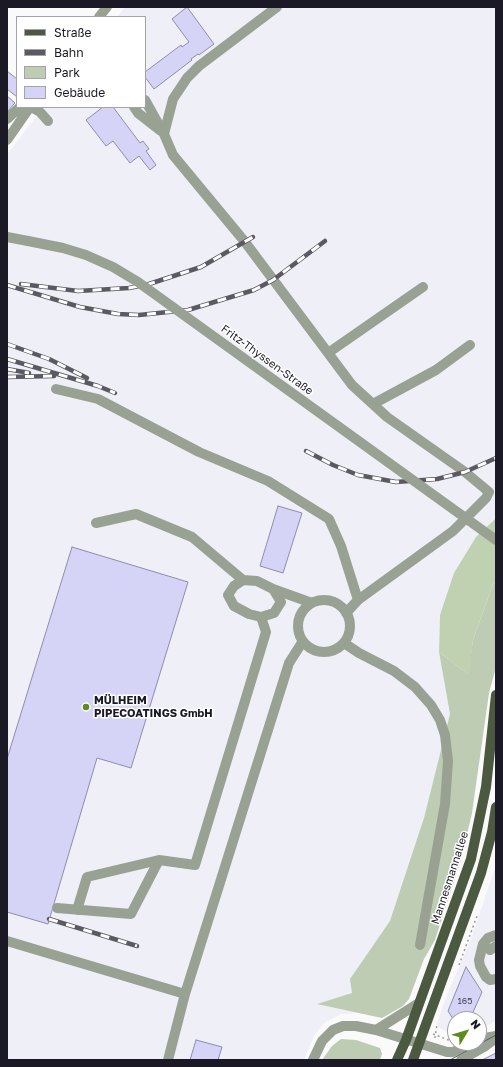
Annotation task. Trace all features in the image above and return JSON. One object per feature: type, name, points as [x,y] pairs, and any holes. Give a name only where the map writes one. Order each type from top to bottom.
[{"type":"main road","name":"Mannesmannallee","points":[[397,1060],[406,1040],[471,859],[486,787],[496,695]]},
{"type":"main road","points":[[413,1060],[481,873],[492,832],[496,807]]},
{"type":"street","points":[[100,16],[107,7]]},
{"type":"street","points":[[164,134],[173,99],[187,78],[199,66],[277,7]]},
{"type":"street","points":[[146,102],[164,134],[173,155],[245,242],[352,385],[387,417],[465,472],[493,489],[453,531],[358,600],[346,613]]},
{"type":"street","points":[[7,119],[19,108]]},
{"type":"street","points":[[7,140],[29,108]]},
{"type":"street","points":[[32,108],[40,112],[48,121]]},
{"type":"street","points":[[135,108],[138,113],[164,134]]},
{"type":"street","name":"Fritz-Thyssen-Straße","points":[[7,237],[63,248],[86,255],[113,267],[138,282],[496,540]]},
{"type":"street","points":[[328,353],[423,287]]},
{"type":"street","points":[[373,404],[436,370],[470,345]]},
{"type":"street","points":[[56,389],[98,399],[199,452],[268,482],[329,519],[341,546],[358,600]]},
{"type":"street","points":[[96,522],[136,514],[192,537],[243,580],[257,581],[273,589],[312,603],[330,601],[339,605],[346,613],[350,624],[349,635],[344,643],[337,649],[328,652],[321,652],[312,649],[303,641],[299,633],[299,620],[303,612],[312,603]]},
{"type":"street","points":[[243,580],[234,586],[228,595],[234,606],[248,614],[261,617],[274,613],[281,602],[273,589]]},
{"type":"street","points":[[77,910],[86,878],[159,860],[195,866],[266,632],[261,617]]},
{"type":"street","points":[[168,1060],[185,994],[290,663],[303,641]]},
{"type":"street","points":[[344,643],[359,653],[402,676],[416,687],[431,705],[440,720],[445,735],[448,761],[445,804],[420,945]]},
{"type":"street","points":[[57,908],[131,914],[159,860]]},
{"type":"street","points":[[496,935],[488,938],[484,944],[479,960],[480,966],[486,977],[490,980],[496,979]]},
{"type":"street","points":[[7,940],[185,994]]},
{"type":"street","points":[[376,1030],[419,1003]]},
{"type":"street","points":[[313,1060],[322,1041],[333,1030],[342,1026],[356,1026],[376,1030],[448,1052],[455,1051]]},
{"type":"street","points":[[461,1060],[484,1047],[496,1037]]},
{"type":"path","points":[[436,1036],[447,1040]]},
{"type":"shaded area","points":[[125,7],[496,7],[496,518],[491,521],[440,615],[439,652],[450,714],[403,1006],[382,1018],[358,1013],[341,1014],[324,1023],[314,1036],[304,1060],[7,1060],[7,154],[43,108],[146,108],[146,16],[118,16]]},
{"type":"shaded area","points":[[496,865],[496,1021],[487,1026],[487,1011],[447,1011],[447,1032],[438,1027],[437,1023],[448,992],[471,939]]},
{"type":"green space","points":[[496,518],[496,582],[493,584],[473,640],[469,675],[439,652],[440,615],[454,573],[476,537]]},
{"type":"green space","points":[[496,582],[496,667],[489,693],[472,813],[461,860],[435,940],[424,959],[409,999],[403,1006],[382,1018],[317,1004],[352,993],[350,979],[390,921],[424,818],[450,714],[439,652],[468,674],[473,640],[493,584]]},
{"type":"green space","points":[[341,1039],[356,1040],[380,1048],[382,1054],[380,1060],[322,1060],[332,1046]]},
{"type":"building","points":[[187,7],[214,44],[191,59],[192,60],[154,89],[146,78],[146,71],[181,45],[182,47],[189,42],[172,19]]},
{"type":"building","points":[[7,71],[16,78],[16,96],[7,89]]},
{"type":"building","points":[[7,96],[15,103],[7,112]]},
{"type":"building","points":[[102,108],[114,108],[140,143],[143,141],[149,149],[146,151],[156,165],[150,170],[139,156],[130,163],[113,141],[106,146],[86,120]]},
{"type":"building","points":[[278,506],[302,513],[283,573],[260,566]]},
{"type":"building","name":"MÜLHEIM PIPECOATINGS GmbH","points":[[72,547],[188,582],[131,768],[97,758],[48,924],[7,912],[7,759]]},
{"type":"building","points":[[466,967],[482,992],[474,1011],[448,1011]]},
{"type":"building","points":[[196,1040],[222,1047],[218,1060],[190,1060]]},
{"type":"building","points":[[496,1053],[496,1060],[482,1060]]},
{"type":"tram line","points":[[450,1060],[496,1035]]},
{"type":"railway","points":[[21,284],[78,291],[129,288],[149,284],[201,267],[253,237]]},
{"type":"railway","points":[[7,285],[80,307],[118,314],[139,315],[188,310],[254,290],[273,280],[325,241]]},
{"type":"railway","points":[[7,344],[49,359],[87,378]]},
{"type":"railway","points":[[7,359],[98,386],[115,393]]},
{"type":"railway","points":[[7,369],[29,373]]},
{"type":"railway","points":[[7,377],[54,376]]},
{"type":"railway","points":[[306,451],[333,465],[358,475],[396,482],[437,479],[465,472],[496,458]]},
{"type":"railway","points":[[49,919],[137,946]]},
{"type":"place","name":"MÜLHEIM PIPECOATINGS GmbH","points":[[86,707]]}]
